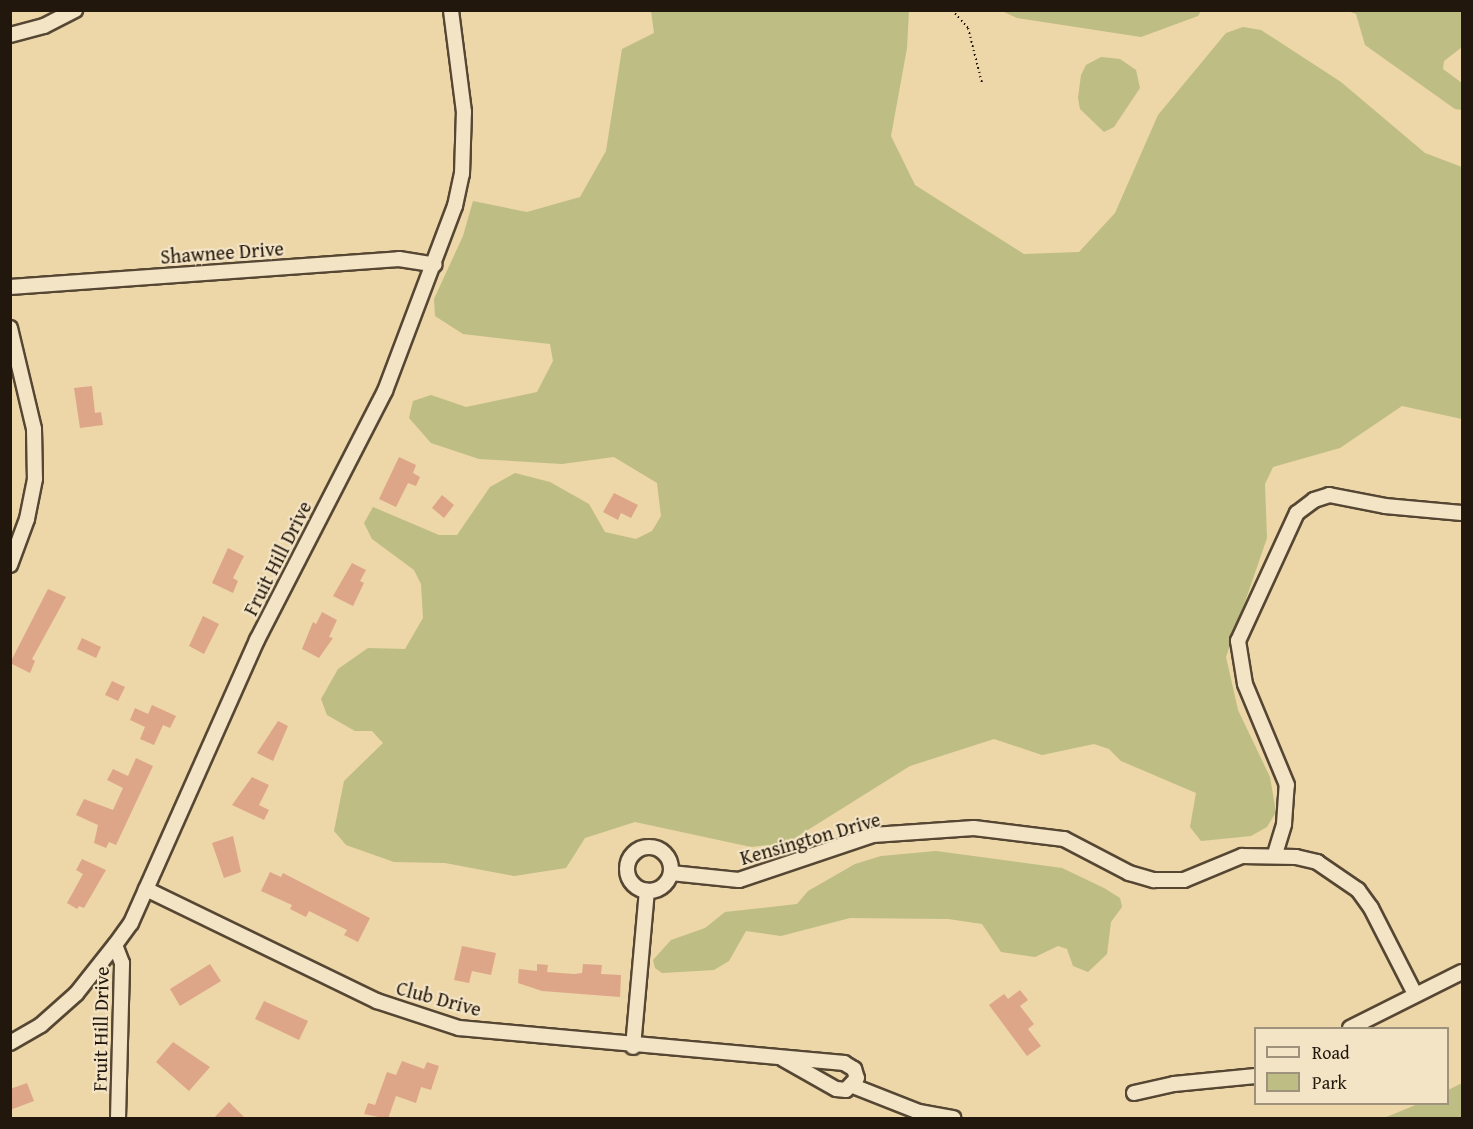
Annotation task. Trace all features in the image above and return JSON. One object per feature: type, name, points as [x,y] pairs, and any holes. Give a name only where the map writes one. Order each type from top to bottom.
[{"type":"street","points":[[10,35],[44,26],[75,10]]},
{"type":"street","name":"Fruit Hill Drive","points":[[118,1119],[122,963],[116,945],[146,889],[257,640],[385,391],[435,265],[455,206],[465,143],[450,10]]},
{"type":"street","name":"Shawnee Drive","points":[[10,287],[399,259],[435,265]]},
{"type":"street","points":[[10,328],[34,429],[35,479],[27,519],[10,565]]},
{"type":"street","points":[[1275,854],[1284,824],[1287,785],[1245,684],[1238,641],[1298,513],[1314,500],[1329,495],[1385,506],[1462,513]]},
{"type":"street","name":"Kensington Drive","points":[[671,873],[739,880],[763,875],[873,835],[974,828],[1064,839],[1130,873],[1154,880],[1184,880],[1242,856],[1275,854],[1317,862],[1358,890],[1371,908],[1415,994]]},
{"type":"street","points":[[649,846],[664,852],[671,873],[663,887],[647,891],[628,878],[627,862],[636,850],[649,846]]},
{"type":"street","name":"Club Drive","points":[[146,889],[398,1010],[459,1028],[633,1047],[844,1063],[854,1070],[857,1078],[854,1086],[836,1089],[783,1059]]},
{"type":"street","points":[[633,1047],[647,891]]},
{"type":"street","points":[[10,1043],[41,1025],[76,994],[116,945]]},
{"type":"street","points":[[1354,1027],[1462,972]]},
{"type":"street","points":[[1134,1094],[1174,1084],[1254,1076]]},
{"type":"street","points":[[854,1086],[919,1112],[953,1119]]},
{"type":"path","points":[[952,10],[968,28],[982,83]]},
{"type":"green space","points":[[1201,10],[1198,16],[1141,37],[1017,18],[1002,11]]},
{"type":"green space","points":[[651,11],[909,11],[907,48],[891,136],[915,185],[1024,254],[1079,252],[1115,213],[1158,115],[1226,33],[1243,27],[1261,30],[1341,82],[1425,153],[1462,167],[1462,419],[1402,406],[1340,448],[1273,467],[1265,484],[1267,538],[1226,657],[1238,710],[1270,777],[1276,812],[1267,827],[1251,836],[1201,841],[1190,827],[1196,793],[1121,761],[1109,749],[1094,744],[1042,755],[994,739],[910,766],[787,843],[751,847],[635,822],[585,838],[566,868],[514,876],[445,863],[394,862],[346,845],[334,831],[344,781],[383,743],[372,731],[355,731],[327,715],[321,699],[338,669],[368,648],[405,649],[423,618],[421,584],[414,570],[372,539],[364,523],[373,507],[439,535],[457,535],[490,487],[515,473],[550,482],[589,504],[605,532],[636,539],[652,531],[661,516],[657,483],[614,457],[562,464],[479,459],[431,443],[409,418],[413,401],[431,395],[466,407],[537,392],[553,361],[550,344],[463,334],[435,316],[434,299],[463,236],[473,201],[527,212],[580,197],[606,151],[622,49],[654,33]]},
{"type":"green space","points":[[1348,11],[1462,11],[1462,47],[1444,61],[1443,69],[1462,83],[1462,110],[1455,109],[1365,45],[1356,14]]},
{"type":"green space","points":[[1101,57],[1120,59],[1136,70],[1140,88],[1114,127],[1104,132],[1080,109],[1078,98],[1081,75],[1086,65]]},
{"type":"green space","points":[[936,851],[1062,868],[1104,888],[1120,898],[1122,907],[1111,922],[1107,954],[1088,972],[1073,966],[1067,949],[1058,946],[1035,957],[1001,952],[982,924],[948,919],[850,918],[781,936],[746,931],[729,961],[714,970],[662,973],[655,968],[653,960],[671,940],[705,928],[725,912],[797,904],[808,891],[855,864],[881,856]]},
{"type":"green space","points":[[1462,1083],[1462,1118],[1384,1118],[1416,1105],[1449,1105],[1449,1090]]},
{"type":"building","points":[[92,386],[95,413],[101,412],[103,425],[80,428],[74,388]]},
{"type":"building","points":[[399,457],[416,465],[413,473],[420,477],[416,486],[408,483],[396,507],[379,499]]},
{"type":"building","points":[[614,493],[638,505],[631,518],[621,513],[618,520],[603,512]]},
{"type":"building","points":[[442,495],[454,505],[444,518],[432,508]]},
{"type":"building","points":[[228,548],[244,556],[233,578],[238,581],[233,593],[212,583]]},
{"type":"building","points":[[352,563],[366,570],[360,581],[364,583],[353,606],[333,596]]},
{"type":"building","points":[[48,589],[66,597],[32,659],[35,661],[30,673],[10,663]]},
{"type":"building","points":[[322,612],[337,620],[329,637],[333,638],[319,658],[302,649],[313,622],[316,624]]},
{"type":"building","points":[[203,616],[219,624],[204,654],[189,646]]},
{"type":"building","points":[[82,638],[101,647],[96,658],[77,649]]},
{"type":"building","points":[[112,681],[125,687],[118,701],[105,695]]},
{"type":"building","points":[[152,705],[176,716],[170,728],[163,725],[154,745],[140,739],[145,727],[130,720],[135,708],[148,714]]},
{"type":"building","points":[[278,721],[288,726],[273,761],[257,753]]},
{"type":"building","points":[[136,758],[153,766],[116,845],[109,842],[106,848],[94,843],[98,825],[76,815],[84,799],[113,810],[123,788],[107,780],[113,769],[128,776]]},
{"type":"building","points":[[252,777],[269,785],[259,805],[269,810],[264,820],[232,805]]},
{"type":"building","points":[[233,836],[241,872],[224,878],[212,843]]},
{"type":"building","points":[[82,859],[106,870],[84,908],[79,906],[77,909],[67,903],[83,874],[76,870]]},
{"type":"building","points":[[270,872],[281,877],[283,873],[370,918],[358,942],[344,935],[347,930],[309,911],[306,917],[290,909],[292,905],[261,891]]},
{"type":"building","points":[[462,946],[496,953],[491,975],[472,971],[469,983],[454,980]]},
{"type":"building","points":[[210,964],[221,981],[180,1006],[170,989]]},
{"type":"building","points":[[537,964],[548,965],[547,972],[574,974],[582,973],[583,964],[602,965],[601,974],[621,975],[620,997],[542,991],[518,983],[519,969],[537,971]]},
{"type":"building","points":[[1020,990],[1028,1000],[1020,1006],[1034,1024],[1028,1029],[1041,1046],[1027,1056],[989,1005],[1004,994],[1008,999]]},
{"type":"building","points":[[264,1001],[308,1021],[299,1040],[255,1019]]},
{"type":"building","points":[[173,1042],[210,1067],[189,1091],[156,1062]]},
{"type":"building","points":[[402,1061],[424,1069],[427,1062],[439,1066],[431,1090],[421,1087],[416,1103],[396,1096],[388,1119],[364,1114],[368,1103],[375,1105],[387,1072],[396,1075]]},
{"type":"building","points":[[27,1083],[34,1101],[10,1110],[10,1089]]},
{"type":"building","points":[[229,1102],[246,1119],[213,1119]]}]
